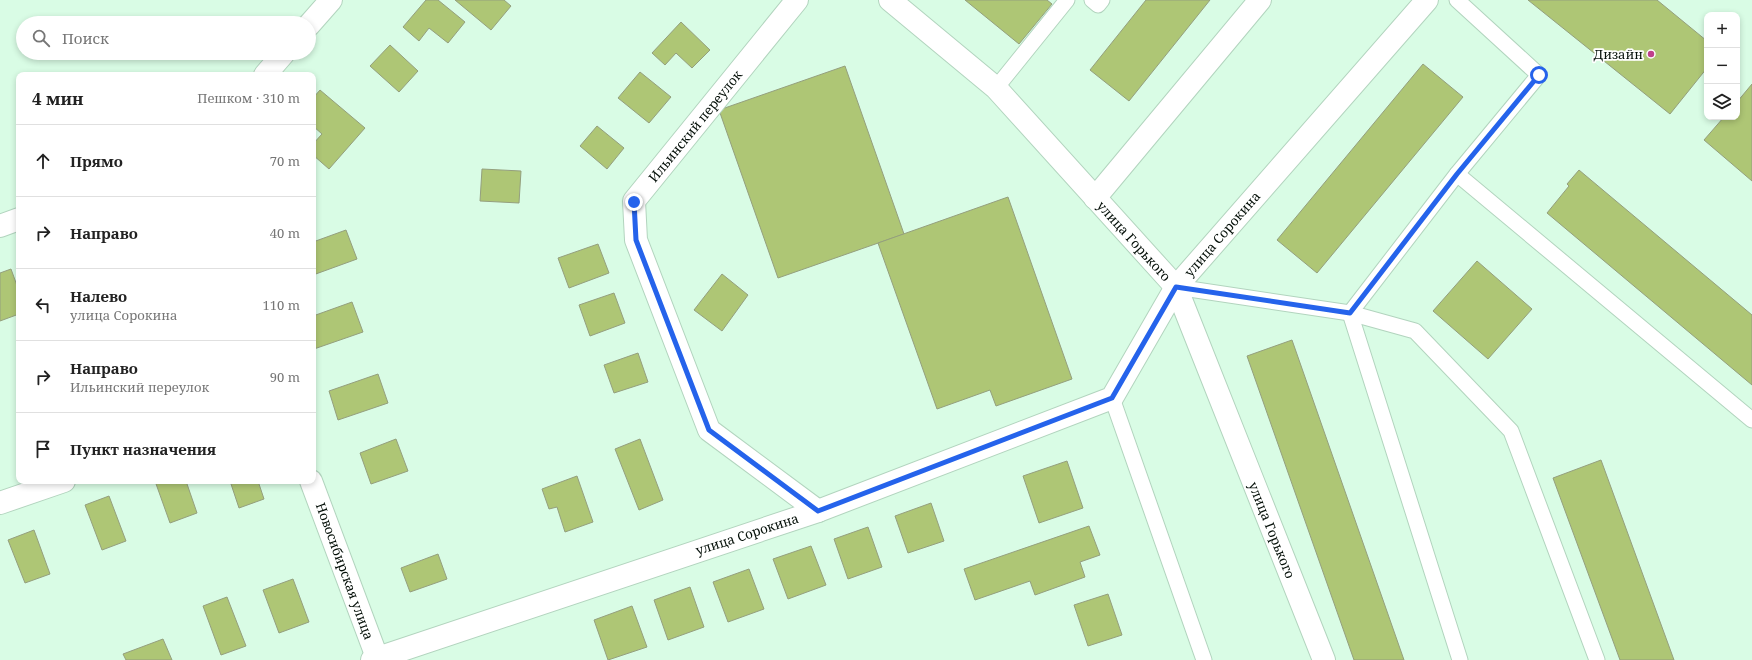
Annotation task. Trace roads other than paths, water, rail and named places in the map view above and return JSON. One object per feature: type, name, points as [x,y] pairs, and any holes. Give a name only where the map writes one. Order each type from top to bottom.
[{"type":"street","points":[[316,17],[331,0]]},
{"type":"street","name":"Ильинский переулок","points":[[797,0],[634,202],[636,240],[709,430],[818,511]]},
{"type":"street","name":"улица Горького","points":[[890,0],[996,88],[1176,287],[1324,660]]},
{"type":"street","points":[[1095,198],[1260,0]]},
{"type":"street","name":"улица Сорокина","points":[[376,659],[818,511],[1112,398],[1176,287],[1427,0]]},
{"type":"street","points":[[268,72],[278,60]]},
{"type":"street","points":[[0,226],[16,221]]},
{"type":"street","points":[[0,503],[55,484]]},
{"type":"street","name":"Новосибирская улица","points":[[312,484],[376,659]]},
{"type":"lane","points":[[996,88],[1067,0]]},
{"type":"lane","points":[[1092,0],[1098,5],[1102,0]]},
{"type":"lane","points":[[1350,313],[1457,174],[1539,75],[1457,0]]},
{"type":"lane","points":[[1457,174],[1752,420]]},
{"type":"lane","points":[[1176,287],[1350,313],[1416,331],[1511,431],[1597,660]]},
{"type":"lane","points":[[1350,313],[1460,660]]},
{"type":"lane","points":[[1112,398],[1204,660]]},
{"type":"place","name":"Дизайн","points":[[1651,54]]}]
